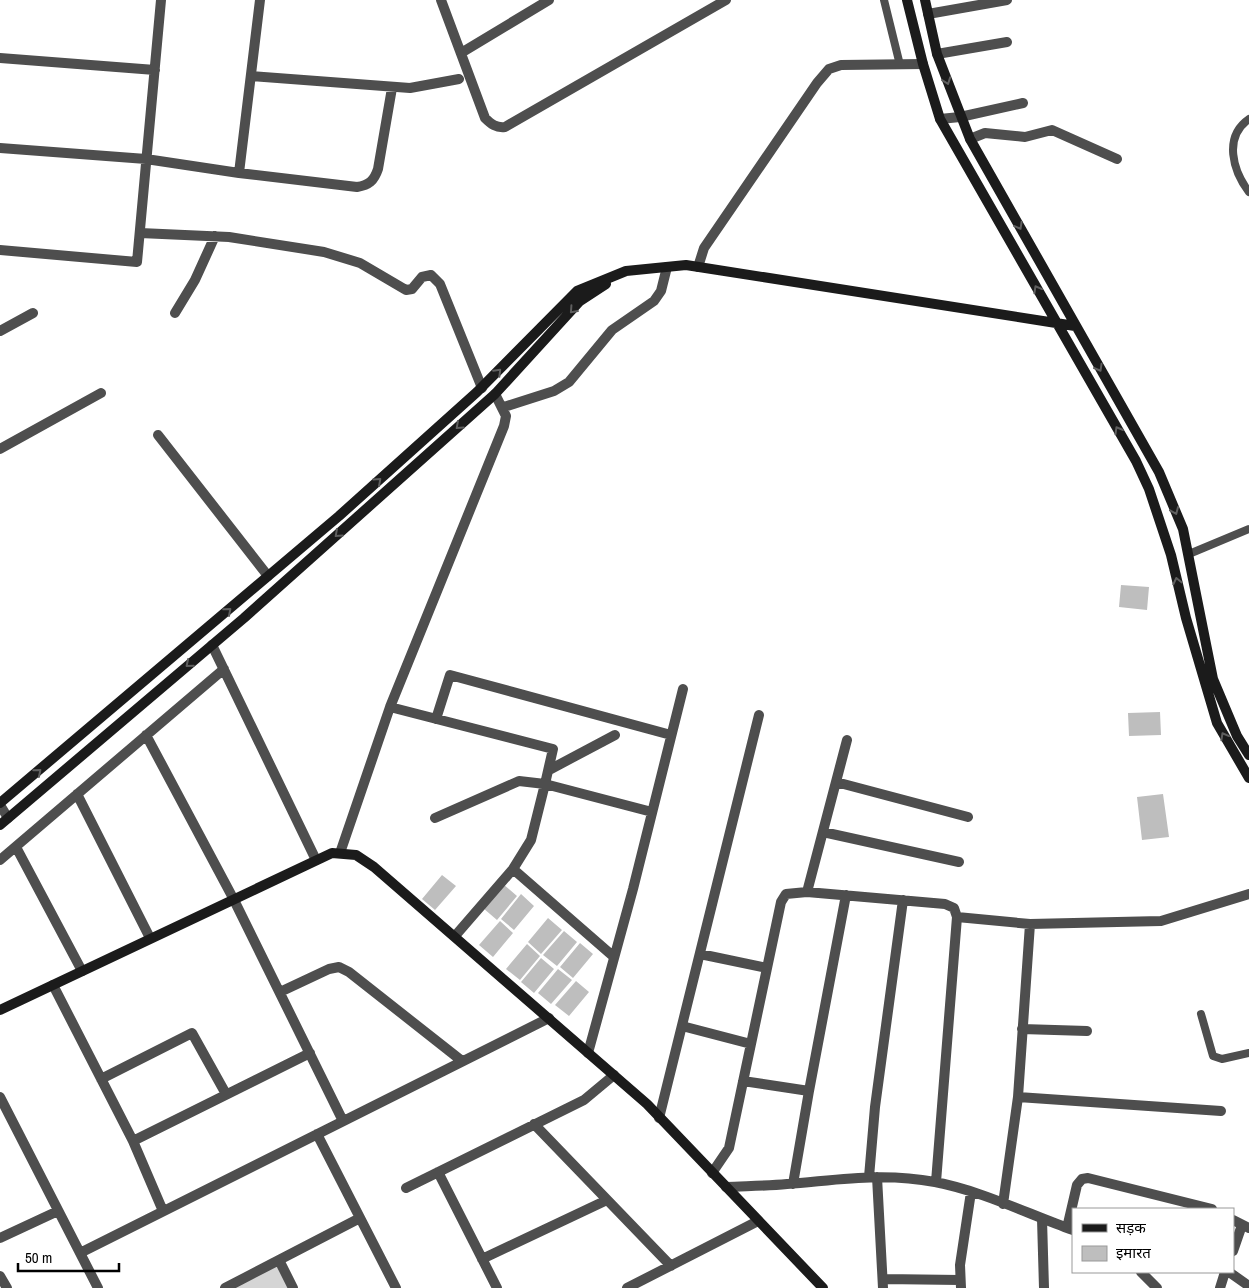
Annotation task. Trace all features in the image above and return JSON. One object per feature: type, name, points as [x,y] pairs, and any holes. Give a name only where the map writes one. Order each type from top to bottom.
[{"type":"main road","points":[[907,0],[923,64],[940,119],[1136,461],[1149,490],[1171,555],[1186,618],[1217,723],[1249,778]]},
{"type":"main road","points":[[925,0],[937,54],[970,140],[1159,472],[1182,529],[1189,554],[1213,679],[1238,736],[1249,755]]},
{"type":"main road","points":[[0,804],[268,576],[482,388],[577,291],[626,271],[686,265],[1075,326]]},
{"type":"main road","points":[[0,825],[212,645],[495,394],[580,301],[626,271]]},
{"type":"main road","points":[[0,1010],[233,898],[332,853],[356,855],[374,866],[614,1075],[659,1118],[823,1288]]},
{"type":"street","points":[[0,250],[137,262],[161,0]]},
{"type":"street","points":[[239,173],[260,0]]},
{"type":"street","points":[[441,0],[485,118],[492,125],[499,128],[505,127],[726,0]]},
{"type":"street","points":[[461,54],[549,0]]},
{"type":"street","points":[[928,14],[1007,0]]},
{"type":"street","points":[[937,54],[1007,42]]},
{"type":"street","points":[[0,58],[155,70]]},
{"type":"street","points":[[698,267],[704,248],[817,83],[829,69],[841,65],[923,64]]},
{"type":"street","points":[[251,76],[392,88],[432,86],[459,79]]},
{"type":"street","points":[[0,148],[146,159],[239,173],[357,187],[365,186],[375,179],[378,169],[392,88]]},
{"type":"street","points":[[940,119],[960,117],[1023,104]]},
{"type":"street","points":[[970,140],[985,133],[1025,137],[1052,130],[1117,159]]},
{"type":"street","points":[[140,233],[215,236],[332,254],[360,263],[406,290],[412,289],[426,275],[437,278],[482,388]]},
{"type":"street","points":[[175,313],[196,280],[215,236]]},
{"type":"street","points":[[504,407],[554,391],[569,382],[612,330],[654,301],[661,291],[667,266]]},
{"type":"street","points":[[0,332],[33,313]]},
{"type":"street","points":[[0,449],[102,393]]},
{"type":"street","points":[[340,853],[390,707],[504,426],[506,416],[504,407],[495,394]]},
{"type":"street","points":[[158,435],[268,576]]},
{"type":"street","points":[[212,645],[316,860]]},
{"type":"street","points":[[0,860],[224,669]]},
{"type":"street","points":[[436,719],[450,675],[671,735]]},
{"type":"street","points":[[588,1053],[683,689]]},
{"type":"street","points":[[390,707],[553,749],[531,840],[513,869],[455,936]]},
{"type":"street","points":[[659,1118],[759,715]]},
{"type":"street","points":[[146,735],[233,898],[343,1121]]},
{"type":"street","points":[[548,770],[615,735]]},
{"type":"street","points":[[807,892],[846,740]]},
{"type":"street","points":[[435,818],[519,780],[545,784],[652,812]]},
{"type":"street","points":[[836,782],[968,817]]},
{"type":"street","points":[[77,794],[150,938]]},
{"type":"street","points":[[0,804],[8,818]]},
{"type":"street","points":[[823,832],[960,862]]},
{"type":"street","points":[[16,847],[82,971]]},
{"type":"street","points":[[513,869],[614,957]]},
{"type":"street","points":[[712,1173],[729,1148],[781,902],[786,894],[807,892],[945,904],[954,908],[957,917],[936,1182]]},
{"type":"street","points":[[957,917],[1030,924],[1161,921],[1249,894]]},
{"type":"street","points":[[792,1184],[846,895]]},
{"type":"street","points":[[903,900],[874,1107],[873,1177],[883,1284],[961,1284],[960,1265],[971,1192]]},
{"type":"street","points":[[1003,1204],[1018,1097],[1030,924]]},
{"type":"street","points":[[700,954],[767,968]]},
{"type":"street","points":[[280,992],[329,969],[339,967],[349,972],[462,1061]]},
{"type":"street","points":[[53,985],[133,1141],[163,1211]]},
{"type":"street","points":[[80,1253],[549,1018]]},
{"type":"street","points":[[682,1026],[751,1044]]},
{"type":"street","points":[[1022,1029],[1087,1032]]},
{"type":"street","points":[[101,1079],[192,1033],[226,1094]]},
{"type":"street","points":[[133,1141],[310,1053]]},
{"type":"street","points":[[406,1188],[584,1100],[614,1075]]},
{"type":"street","points":[[743,1081],[809,1091]]},
{"type":"street","points":[[0,1097],[98,1288]]},
{"type":"street","points":[[1018,1097],[1221,1111]]},
{"type":"street","points":[[534,1124],[671,1266]]},
{"type":"street","points":[[317,1134],[396,1288]]},
{"type":"street","points":[[438,1172],[497,1288]]},
{"type":"street","points":[[726,1187],[873,1177],[936,1182],[971,1192],[1070,1229],[1072,1216]]},
{"type":"street","points":[[1073,1208],[1077,1185],[1082,1179],[1088,1178],[1208,1208]]},
{"type":"street","points":[[482,1259],[607,1200]]},
{"type":"street","points":[[0,1238],[58,1211]]},
{"type":"street","points":[[225,1288],[360,1218]]},
{"type":"street","points":[[1042,1219],[1044,1288]]},
{"type":"street","points":[[627,1288],[758,1221]]},
{"type":"street","points":[[1234,1247],[1241,1224]]},
{"type":"street","points":[[279,1260],[293,1288]]},
{"type":"street","points":[[1143,1273],[1157,1288]]},
{"type":"street","points":[[1220,1288],[1227,1273]]},
{"type":"street","points":[[1229,1273],[1249,1286]]},
{"type":"street","points":[[0,1276],[7,1288]]},
{"type":"lane","points":[[884,0],[900,65]]},
{"type":"lane","points":[[1249,119],[1234,138],[1233,155],[1237,173],[1249,192]]},
{"type":"lane","points":[[1189,554],[1249,529]]},
{"type":"lane","points":[[1201,1014],[1213,1056],[1222,1059],[1249,1053]]},
{"type":"shaded area","points":[[279,1260],[293,1288],[225,1288]]},
{"type":"building","points":[[1121,585],[1149,587],[1147,610],[1119,607]]},
{"type":"building","points":[[1160,712],[1161,735],[1129,736],[1128,713]]},
{"type":"building","points":[[1163,794],[1169,837],[1142,840],[1137,797]]},
{"type":"building","points":[[442,875],[456,886],[435,910],[422,899]]},
{"type":"building","points":[[503,884],[517,896],[497,920],[483,908]]},
{"type":"building","points":[[521,894],[534,906],[514,930],[501,919]]},
{"type":"building","points":[[548,918],[562,930],[541,954],[528,942]]},
{"type":"building","points":[[500,921],[513,933],[493,957],[479,945]]},
{"type":"building","points":[[564,931],[577,942],[557,966],[543,955]]},
{"type":"building","points":[[580,943],[593,954],[573,978],[560,967]]},
{"type":"building","points":[[527,944],[540,956],[520,980],[506,969]]},
{"type":"building","points":[[541,958],[554,969],[534,993],[521,982]]},
{"type":"building","points":[[558,969],[572,980],[551,1004],[538,993]]},
{"type":"building","points":[[576,981],[589,992],[569,1016],[555,1005]]}]
